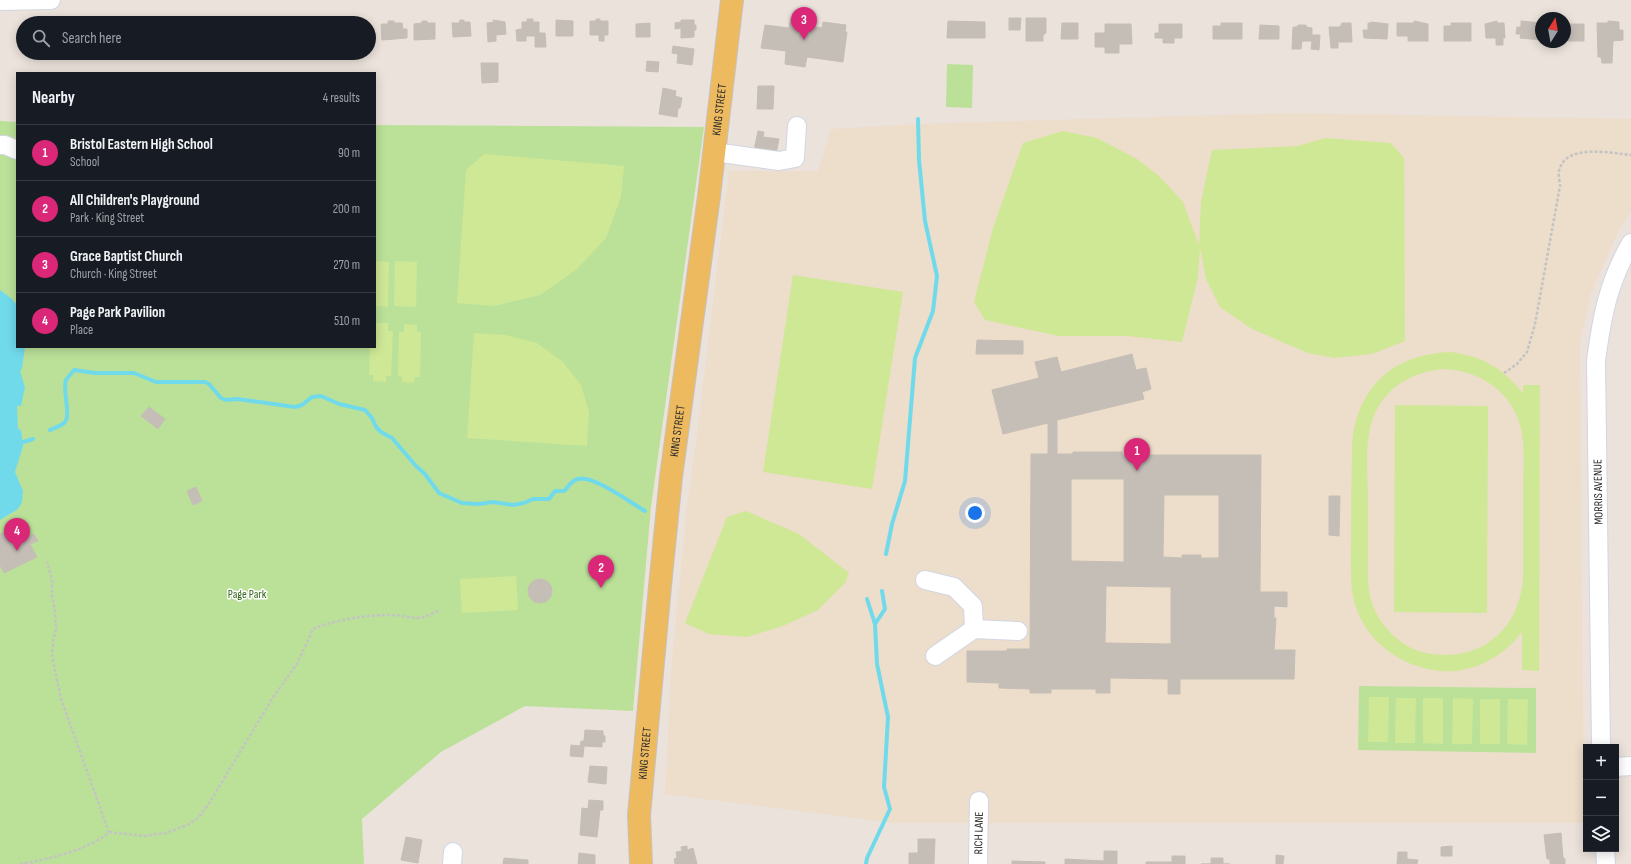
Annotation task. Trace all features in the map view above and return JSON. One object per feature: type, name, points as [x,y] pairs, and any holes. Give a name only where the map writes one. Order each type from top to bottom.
[{"type":"main road","name":"KING STREET","points":[[641,864],[640,807],[660,586],[672,477],[732,0]]},
{"type":"street","points":[[0,1],[51,0]]},
{"type":"street","points":[[714,152],[779,162],[795,158],[797,126]]},
{"type":"street","points":[[0,145],[5,145],[16,150]]},
{"type":"street","name":"MORRIS AVENUE","points":[[1601,744],[1596,361],[1600,331],[1609,291],[1616,271],[1631,244]]},
{"type":"street","points":[[924,580],[954,587],[973,606],[974,629]]},
{"type":"street","points":[[936,656],[974,629],[1018,631]]},
{"type":"street","points":[[1619,767],[1631,766]]},
{"type":"street","name":"RICH LANE","points":[[978,864],[979,801]]},
{"type":"street","points":[[1605,852],[1606,864]]},
{"type":"path","points":[[1504,373],[1517,364],[1527,352],[1535,324],[1560,186],[1558,172],[1564,160],[1574,153],[1603,152],[1631,155]]},
{"type":"path","points":[[47,562],[52,580],[52,596],[56,628],[52,656],[60,699],[109,832]]},
{"type":"path","points":[[109,832],[143,836],[166,833],[187,825],[198,818],[208,805],[272,699],[297,664],[314,629],[339,621],[369,616],[394,615],[418,618],[428,616],[440,610]]},
{"type":"path","points":[[20,864],[35,862],[94,843],[105,837],[109,832]]},
{"type":"shaded area","points":[[1289,113],[1631,119],[1631,211],[1616,236],[1591,293],[1580,343],[1583,823],[894,823],[665,794],[672,658],[687,507],[729,171],[818,171],[831,129],[918,124]]},
{"type":"green space","points":[[947,64],[973,65],[972,108],[946,107]]},
{"type":"green space","name":"Page Park","points":[[0,121],[16,122],[16,348],[376,348],[376,125],[704,127],[651,507],[633,711],[525,706],[441,752],[362,819],[364,864],[0,864]]},
{"type":"green space","points":[[1063,131],[1097,138],[1137,159],[1159,176],[1183,202],[1199,245],[1201,202],[1212,150],[1298,146],[1325,138],[1391,143],[1404,158],[1405,341],[1372,354],[1334,358],[1308,353],[1252,329],[1220,307],[1206,279],[1200,248],[1198,277],[1182,342],[1128,336],[1059,336],[985,320],[974,302],[993,228],[1023,143]]},
{"type":"green space","points":[[484,154],[624,166],[621,197],[606,238],[577,269],[540,295],[495,306],[457,303],[466,170]]},
{"type":"green space","points":[[376,261],[389,262],[388,307],[376,306]]},
{"type":"green space","points":[[395,261],[417,262],[416,307],[394,306]]},
{"type":"green space","points":[[793,275],[903,292],[872,489],[763,472]]},
{"type":"green space","points":[[376,323],[388,323],[388,331],[393,331],[391,376],[386,376],[386,382],[373,381],[373,375],[369,375],[370,348],[376,348]]},
{"type":"green space","points":[[404,324],[417,325],[417,332],[421,332],[420,377],[415,377],[414,383],[402,382],[402,377],[398,376],[399,332],[404,332]]},
{"type":"green space","points":[[474,333],[505,335],[537,343],[563,362],[581,385],[589,412],[587,446],[467,438]]},
{"type":"green space","points":[[1450,352],[1482,360],[1499,370],[1523,393],[1523,385],[1540,385],[1539,671],[1522,670],[1522,632],[1515,641],[1497,656],[1487,662],[1465,670],[1441,671],[1409,663],[1395,656],[1371,635],[1362,622],[1356,607],[1352,590],[1351,560],[1352,442],[1356,422],[1362,405],[1371,389],[1382,377],[1396,367],[1412,359],[1430,354]],"holes":[[[1445,369],[1459,371],[1484,380],[1496,388],[1513,408],[1519,420],[1523,449],[1523,580],[1519,601],[1515,611],[1504,629],[1489,643],[1465,653],[1436,655],[1413,649],[1397,639],[1384,625],[1374,609],[1368,579],[1367,455],[1369,432],[1376,411],[1396,386],[1414,376],[1434,370]]]},
{"type":"green space","points":[[1395,405],[1488,406],[1487,613],[1394,612]]},
{"type":"green space","points":[[746,511],[799,534],[849,573],[845,583],[818,610],[783,626],[747,637],[709,634],[685,623],[727,517]]},
{"type":"green space","points":[[516,576],[518,610],[462,613],[460,579]]},
{"type":"green space","points":[[1359,686],[1536,688],[1536,753],[1358,750]]},
{"type":"green space","points":[[1369,697],[1389,697],[1388,742],[1368,742]]},
{"type":"green space","points":[[1396,698],[1416,698],[1415,743],[1395,743]]},
{"type":"green space","points":[[1423,698],[1443,698],[1443,744],[1423,743]]},
{"type":"green space","points":[[1453,698],[1473,699],[1472,744],[1452,744]]},
{"type":"green space","points":[[1480,699],[1500,699],[1500,744],[1480,744]]},
{"type":"green space","points":[[1508,699],[1528,699],[1527,745],[1507,744]]},
{"type":"water","points":[[0,290],[16,304],[16,348],[25,348],[22,369],[20,371],[25,387],[21,406],[17,406],[18,429],[21,430],[23,446],[15,472],[23,491],[22,502],[18,509],[0,520]]},
{"type":"building","points":[[791,18],[811,21],[810,26],[822,28],[823,22],[846,25],[845,32],[847,32],[843,62],[807,57],[805,67],[785,64],[786,51],[761,48],[765,25],[789,28]]},
{"type":"building","points":[[1009,18],[1021,18],[1020,30],[1009,30]]},
{"type":"building","points":[[1026,18],[1046,18],[1046,33],[1043,35],[1043,41],[1026,41]]},
{"type":"building","points":[[527,19],[533,19],[533,22],[539,22],[539,33],[545,33],[546,47],[535,47],[535,36],[526,36],[526,41],[517,41],[516,30],[522,29],[522,22],[527,22]]},
{"type":"building","points":[[596,19],[600,19],[600,21],[608,21],[608,35],[604,35],[604,41],[599,41],[599,35],[590,35],[590,21],[596,21]]},
{"type":"building","points":[[460,20],[470,22],[471,36],[453,37],[452,23],[459,23]]},
{"type":"building","points":[[493,20],[505,22],[506,34],[496,35],[496,41],[488,42],[487,23],[494,22]]},
{"type":"building","points":[[556,20],[573,21],[573,36],[556,36]]},
{"type":"building","points":[[681,20],[694,20],[696,30],[694,30],[694,37],[681,38],[681,28],[675,29],[675,23],[681,22]]},
{"type":"building","points":[[388,21],[402,23],[403,29],[407,29],[407,38],[382,40],[381,24],[388,24]]},
{"type":"building","points":[[422,21],[427,21],[427,23],[435,23],[435,39],[414,40],[414,24],[422,23]]},
{"type":"building","points":[[948,21],[985,22],[985,38],[947,38]]},
{"type":"building","points":[[1414,21],[1428,24],[1428,41],[1408,41],[1408,36],[1397,36],[1397,23],[1414,23]]},
{"type":"building","points":[[1497,21],[1497,23],[1504,23],[1505,38],[1503,38],[1503,45],[1496,45],[1496,38],[1486,38],[1485,24]]},
{"type":"building","points":[[1521,21],[1535,22],[1535,39],[1520,38],[1521,34],[1516,34],[1517,27],[1521,27]]},
{"type":"building","points":[[1608,21],[1619,22],[1619,30],[1623,30],[1623,40],[1613,41],[1612,63],[1602,63],[1601,57],[1598,57],[1597,23],[1608,23]]},
{"type":"building","points":[[650,23],[650,37],[636,37],[636,24]]},
{"type":"building","points":[[1062,23],[1078,23],[1078,39],[1061,39]]},
{"type":"building","points":[[1221,23],[1242,23],[1242,39],[1213,39],[1213,26],[1221,26]]},
{"type":"building","points":[[1342,23],[1351,23],[1352,42],[1338,42],[1338,48],[1331,48],[1329,27],[1340,27]]},
{"type":"building","points":[[1368,23],[1388,24],[1387,39],[1364,38],[1363,30],[1368,30]]},
{"type":"building","points":[[1451,23],[1471,23],[1471,41],[1444,41],[1444,26],[1451,26]]},
{"type":"building","points":[[1105,24],[1131,24],[1132,44],[1119,44],[1119,53],[1105,53],[1105,47],[1095,47],[1095,33],[1105,33]]},
{"type":"building","points":[[1159,24],[1182,24],[1182,38],[1174,38],[1174,43],[1163,43],[1163,38],[1155,38],[1155,33],[1159,33]]},
{"type":"building","points":[[1571,24],[1584,24],[1584,41],[1571,41]]},
{"type":"building","points":[[1260,25],[1279,26],[1279,39],[1259,39]]},
{"type":"building","points":[[1298,25],[1306,25],[1306,27],[1312,28],[1312,35],[1320,35],[1319,50],[1311,49],[1312,41],[1302,41],[1301,49],[1292,49],[1293,27],[1297,27]]},
{"type":"building","points":[[673,46],[694,49],[692,65],[677,63],[678,54],[672,53]]},
{"type":"building","points":[[647,61],[659,62],[658,72],[646,71]]},
{"type":"building","points":[[481,63],[498,63],[498,82],[482,83]]},
{"type":"building","points":[[758,86],[774,86],[773,109],[757,109]]},
{"type":"building","points":[[663,88],[676,91],[675,96],[682,98],[680,108],[678,108],[677,117],[659,114]]},
{"type":"building","points":[[758,131],[764,132],[763,137],[779,139],[776,154],[754,150]]},
{"type":"building","points":[[977,340],[1023,341],[1023,354],[976,354]]},
{"type":"building","points":[[1132,354],[1136,370],[1146,368],[1151,389],[1142,392],[1144,399],[1057,420],[1057,454],[1073,454],[1073,452],[1122,452],[1122,455],[1261,455],[1260,592],[1287,592],[1287,607],[1274,606],[1274,618],[1276,618],[1274,650],[1295,650],[1294,679],[1180,679],[1180,694],[1168,694],[1168,679],[1110,678],[1110,693],[1096,693],[1096,689],[1051,689],[1051,693],[1030,693],[1030,689],[999,688],[999,683],[967,682],[967,651],[1007,651],[1007,649],[1030,649],[1031,454],[1048,454],[1048,423],[1003,434],[992,390],[1039,378],[1035,362],[1057,357],[1061,372]],"holes":[[[1071,479],[1124,479],[1124,562],[1071,561]],[[1164,495],[1219,495],[1219,558],[1201,558],[1201,555],[1182,555],[1182,558],[1163,557]],[[1106,586],[1171,587],[1171,644],[1105,643]]]},
{"type":"building","points":[[149,407],[165,419],[158,429],[141,416]]},
{"type":"building","points":[[196,487],[202,501],[193,505],[187,491]]},
{"type":"building","points":[[1329,496],[1340,496],[1339,536],[1329,535]]},
{"type":"building","points":[[20,524],[27,537],[34,534],[38,541],[30,544],[37,557],[4,573],[0,565],[0,534]]},
{"type":"building","points":[[540,579],[549,582],[552,591],[549,600],[540,603],[531,600],[528,591],[531,582]]},
{"type":"building","points":[[585,730],[603,731],[605,742],[602,742],[602,747],[584,746],[583,757],[570,756],[571,745],[580,746],[581,741],[584,741]]},
{"type":"building","points":[[590,766],[607,767],[606,784],[588,782]]},
{"type":"building","points":[[589,800],[603,801],[603,810],[600,810],[597,837],[580,835],[582,808],[588,809]]},
{"type":"building","points":[[1561,833],[1563,858],[1565,859],[1565,864],[1550,864],[1550,859],[1547,859],[1544,835]]},
{"type":"building","points":[[406,837],[422,840],[418,863],[401,860]]},
{"type":"building","points":[[918,839],[935,839],[934,864],[909,864],[909,853],[918,853]]},
{"type":"building","points":[[687,846],[687,850],[693,848],[697,864],[675,864],[674,859],[677,858],[676,852],[682,851],[681,847]]},
{"type":"building","points":[[1452,846],[1452,856],[1441,856],[1441,847]]},
{"type":"building","points":[[1104,851],[1117,851],[1117,864],[1065,864],[1065,859],[1104,861]]},
{"type":"building","points":[[1398,852],[1407,852],[1407,859],[1418,860],[1417,864],[1397,864]]},
{"type":"building","points":[[579,853],[595,855],[595,864],[578,864]]},
{"type":"building","points":[[1276,855],[1284,856],[1283,864],[1276,864]]},
{"type":"building","points":[[1172,856],[1185,856],[1185,864],[1146,864],[1146,862],[1172,862]]},
{"type":"building","points":[[504,858],[528,860],[528,864],[503,864]]},
{"type":"building","points":[[1211,858],[1223,858],[1223,864],[1211,864]]},
{"type":"building","points":[[1012,861],[1045,862],[1045,864],[1012,864]]},
{"type":"waterway","points":[[886,554],[892,524],[905,481],[915,358],[933,311],[937,276],[925,221],[919,160],[918,119]]},
{"type":"waterway","points":[[50,430],[61,425],[66,420],[67,410],[65,385],[66,380],[74,370],[95,373],[134,373],[156,382],[205,382],[209,384],[221,398],[226,400],[237,399],[295,407],[302,405],[312,397],[321,396],[339,404],[365,410],[372,418],[376,427],[381,432],[392,438],[416,466],[425,474],[439,493],[462,503],[479,504],[493,502],[513,505],[524,503],[533,499],[549,499],[555,491],[564,491],[573,481],[584,479],[602,485],[645,511]]},
{"type":"waterway","points":[[20,443],[33,439]]},
{"type":"waterway","points":[[866,864],[867,858],[890,809],[884,787],[888,717],[877,664],[875,624],[885,609],[882,591]]},
{"type":"waterway","points":[[867,599],[875,624]]},
{"type":"place","name":"Grace Baptist Church","points":[[804,40]]},
{"type":"place","name":"Bristol Eastern High School","points":[[1137,471]]},
{"type":"place","name":"Page Park Pavilion","points":[[17,551]]},
{"type":"place","name":"All Children's Playground","points":[[601,588]]}]
